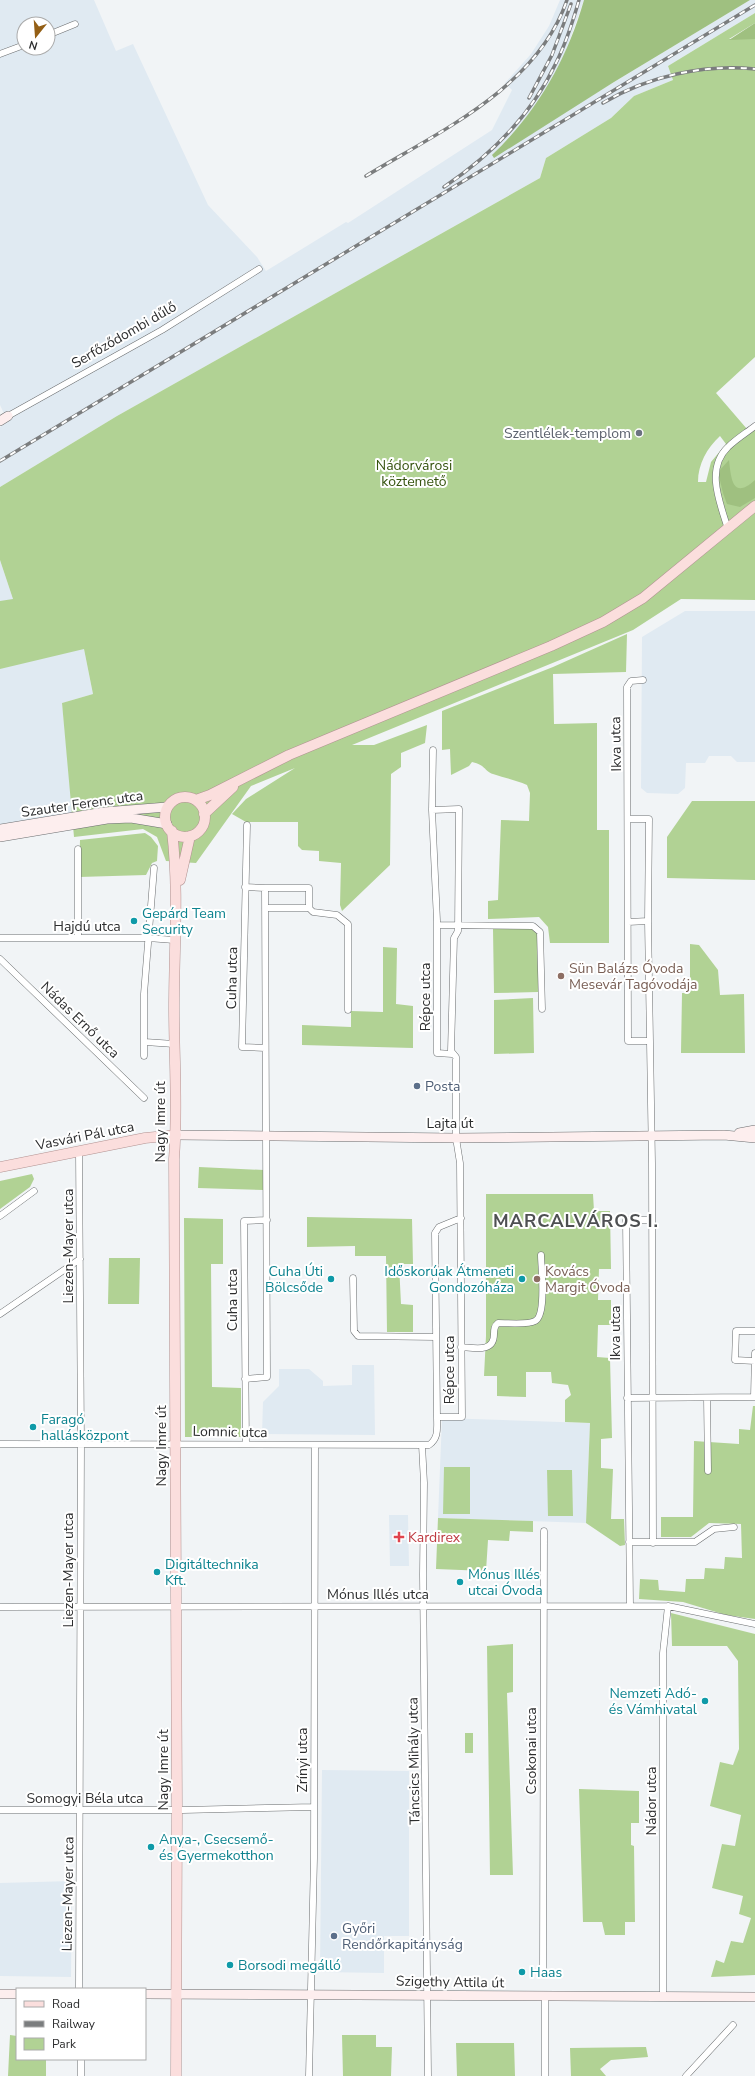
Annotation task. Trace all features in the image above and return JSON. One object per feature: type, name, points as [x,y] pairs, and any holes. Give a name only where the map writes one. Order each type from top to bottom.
[{"type":"main road","points":[[196,800],[204,814],[204,823],[200,829],[190,836],[183,836],[169,828],[165,814],[167,807],[171,802],[182,797],[196,800],[210,795],[289,755],[551,646],[604,622],[643,598],[755,506]]},
{"type":"main road","points":[[204,814],[243,778]]},
{"type":"main road","name":"Nagy Imre út","points":[[169,828],[176,863],[174,940],[176,1135],[174,1159],[177,1810],[176,2076]]},
{"type":"main road","name":"Nagy Imre út","points":[[176,898],[190,836]]},
{"type":"main road","name":"Vasvári Pál utca","points":[[0,1167],[145,1138],[176,1135]]},
{"type":"street","points":[[56,32],[75,24]]},
{"type":"street","points":[[0,54],[16,48]]},
{"type":"street","name":"Serfőződombi dűlő","points":[[4,419],[162,330],[259,269]]},
{"type":"street","points":[[728,529],[717,493],[715,472],[722,453],[755,426]]},
{"type":"street","name":"Ikva utca","points":[[642,680],[631,681],[627,687],[628,1041],[649,1042]]},
{"type":"street","name":"Répce utca","points":[[433,750],[432,810],[437,925],[438,1053],[452,1054],[456,1057],[456,1138],[460,1163],[461,1218],[462,1417],[438,1417],[435,1233],[439,1226],[461,1218]]},
{"type":"street","name":"Szauter Ferenc utca","points":[[0,830],[104,812],[167,807]]},
{"type":"street","name":"Répce utca","points":[[432,810],[459,809],[458,925],[457,933],[454,938],[452,1054]]},
{"type":"street","name":"Szauter Ferenc utca","points":[[0,837],[106,819],[131,818],[169,828]]},
{"type":"street","points":[[628,819],[649,819],[648,921],[651,1136],[653,1543]]},
{"type":"street","name":"Cuha utca","points":[[247,824],[242,1047],[265,1048]]},
{"type":"street","points":[[78,849],[78,938]]},
{"type":"street","points":[[144,1056],[144,994],[154,868]]},
{"type":"street","points":[[245,887],[309,888],[309,908]]},
{"type":"street","points":[[244,1379],[267,1377],[265,888]]},
{"type":"street","points":[[265,908],[309,908],[313,912],[338,915],[348,924],[348,1010]]},
{"type":"street","points":[[628,922],[648,921]]},
{"type":"street","points":[[437,925],[533,926],[540,932],[542,1009]]},
{"type":"street","name":"Hajdú utca","points":[[0,938],[148,938],[174,940]]},
{"type":"street","name":"Nádas Ernő utca","points":[[0,959],[144,1098]]},
{"type":"street","points":[[145,1042],[174,1044]]},
{"type":"street","name":"Lajta út","points":[[724,1135],[755,1130]]},
{"type":"street","name":"Lajta út","points":[[176,1135],[456,1138],[724,1135],[755,1138]]},
{"type":"street","name":"Liezen-Mayer utca","points":[[79,1151],[81,1443],[79,1608],[81,1808],[79,1988]]},
{"type":"street","points":[[0,1216],[34,1191]]},
{"type":"street","name":"Cuha utca","points":[[246,1444],[244,1379],[244,1221],[267,1220]]},
{"type":"street","name":"Ikva utca","points":[[630,1605],[626,1220],[651,1220]]},
{"type":"street","points":[[461,1347],[486,1348],[494,1341],[495,1325],[498,1323],[534,1322],[539,1318],[542,1310],[541,1255]]},
{"type":"street","points":[[0,1314],[80,1259]]},
{"type":"street","name":"Répce utca","points":[[353,1278],[354,1331],[358,1336],[436,1337]]},
{"type":"street","points":[[755,1331],[736,1331],[735,1360],[755,1361]]},
{"type":"street","points":[[627,1398],[754,1397],[755,1353]]},
{"type":"street","points":[[707,1398],[708,1471]]},
{"type":"street","points":[[422,1445],[429,1445],[434,1441],[437,1435],[438,1417]]},
{"type":"street","name":"Lomnic utca","points":[[0,1444],[175,1443],[422,1445]]},
{"type":"street","name":"Zrínyi utca","points":[[309,2076],[314,1807],[315,1445]]},
{"type":"street","name":"Táncsics Mihály utca","points":[[422,1445],[424,1484],[428,2076]]},
{"type":"street","points":[[629,1542],[695,1542],[714,1529],[734,1527]]},
{"type":"street","name":"Csokonai utca","points":[[542,1970],[544,1531]]},
{"type":"street","name":"Mónus Illés utca","points":[[0,1606],[79,1608],[314,1605],[630,1605],[668,1606],[755,1624]]},
{"type":"street","name":"Nádor utca","points":[[663,1996],[663,1653],[668,1606]]},
{"type":"street","name":"Somogyi Béla utca","points":[[0,1810],[81,1808],[177,1810],[314,1807]]},
{"type":"street","points":[[0,1994],[16,1994]]},
{"type":"street","name":"Szigethy Attila út","points":[[146,1994],[755,1997]]},
{"type":"street","points":[[545,1996],[545,2076]]},
{"type":"street","points":[[686,2076],[733,2025]]},
{"type":"street","points":[[81,2060],[81,2076]]},
{"type":"shaded area","points":[[0,0],[94,0],[116,51],[133,44],[208,205],[257,257],[266,271],[346,222],[348,223],[492,130],[512,90],[505,83],[531,54],[549,26],[560,0],[584,0],[563,59],[552,80],[537,103],[512,136],[493,155],[750,0],[755,0],[755,13],[668,66],[673,80],[634,96],[611,118],[546,158],[540,178],[117,416],[0,487],[0,427],[8,422],[0,405]]},
{"type":"shaded area","points":[[0,560],[13,599],[80,649],[84,649],[93,694],[62,703],[74,824],[0,837]]},
{"type":"shaded area","points":[[685,611],[755,611],[755,762],[737,762],[731,756],[709,756],[705,763],[686,763],[685,788],[678,794],[647,793],[641,788],[642,637]]},
{"type":"shaded area","points":[[352,1365],[374,1365],[375,1435],[262,1434],[263,1402],[279,1386],[279,1369],[309,1369],[323,1381],[323,1386],[352,1385]]},
{"type":"shaded area","points":[[442,1418],[590,1423],[586,1523],[438,1518]]},
{"type":"shaded area","name":"Kardirex","points":[[389,1515],[408,1515],[409,1566],[390,1566]]},
{"type":"shaded area","points":[[322,1770],[409,1771],[409,1936],[384,1936],[384,1973],[320,1972]]},
{"type":"shaded area","points":[[72,1881],[71,1977],[0,1976],[0,1883]]},
{"type":"green space","points":[[584,0],[750,0],[614,82],[494,158],[492,155],[523,121],[548,84],[569,43]]},
{"type":"green space","name":"Nádorvárosi köztemető","points":[[755,13],[755,23],[729,39],[755,39],[755,357],[716,393],[747,429],[755,423],[755,600],[681,599],[633,630],[352,745],[374,745],[427,725],[425,743],[401,753],[401,767],[391,774],[390,865],[342,911],[340,905],[341,863],[319,861],[319,851],[302,850],[298,846],[298,822],[246,822],[232,814],[246,799],[295,768],[251,786],[196,863],[166,861],[157,837],[143,829],[74,837],[62,703],[93,694],[84,649],[0,669],[0,601],[13,599],[0,560],[0,487],[117,416],[540,178],[546,158],[611,118],[634,96],[673,80],[668,66]],"holes":[[[720,436],[726,444],[711,462],[706,482],[698,482],[698,475],[707,451]]]},
{"type":"green space","points":[[755,23],[755,39],[729,40]]},
{"type":"green space","points":[[729,460],[732,479],[737,487],[742,488],[755,480],[755,498],[740,507],[727,504],[718,472]]},
{"type":"green space","points":[[627,634],[626,672],[553,674],[554,724],[597,723],[597,830],[609,830],[609,943],[550,943],[548,927],[539,917],[488,919],[488,901],[498,900],[501,820],[529,821],[530,793],[527,785],[493,774],[482,766],[472,762],[469,766],[451,775],[450,749],[442,750],[442,711],[553,667]]},
{"type":"green space","points":[[692,801],[755,801],[755,880],[667,878],[667,837]]},
{"type":"green space","points":[[145,833],[151,837],[158,846],[157,861],[152,863],[146,875],[79,877],[80,840]]},
{"type":"green space","points":[[493,929],[532,929],[538,933],[538,992],[494,993]]},
{"type":"green space","points":[[690,944],[699,945],[718,970],[720,995],[744,994],[745,1053],[681,1053],[682,993],[690,993]]},
{"type":"green space","points":[[383,947],[397,948],[396,1004],[413,1006],[413,1048],[302,1045],[302,1025],[351,1027],[351,1011],[383,1012]]},
{"type":"green space","points":[[533,998],[534,1053],[494,1054],[494,1000]]},
{"type":"green space","points":[[199,1167],[264,1170],[264,1190],[198,1188]]},
{"type":"green space","points":[[32,1174],[34,1179],[30,1187],[0,1209],[0,1181]]},
{"type":"green space","points":[[486,1194],[593,1194],[594,1211],[610,1211],[611,1269],[599,1269],[598,1300],[611,1300],[611,1325],[598,1325],[597,1357],[610,1358],[612,1438],[601,1439],[601,1468],[613,1469],[611,1519],[624,1519],[625,1545],[620,1546],[586,1523],[590,1423],[565,1422],[565,1400],[571,1395],[568,1385],[552,1383],[551,1372],[526,1372],[526,1397],[497,1396],[497,1376],[484,1376],[486,1336]]},
{"type":"green space","points":[[307,1217],[412,1219],[413,1264],[399,1264],[401,1304],[413,1305],[413,1332],[387,1332],[386,1256],[355,1256],[355,1246],[307,1247]]},
{"type":"green space","points":[[184,1218],[223,1219],[223,1264],[211,1264],[212,1387],[241,1388],[241,1437],[185,1437]]},
{"type":"green space","points":[[109,1258],[140,1258],[139,1304],[108,1304]]},
{"type":"green space","points":[[753,1406],[755,1406],[755,1619],[726,1615],[683,1602],[639,1599],[640,1579],[658,1580],[659,1590],[685,1592],[686,1579],[704,1579],[705,1568],[724,1569],[725,1557],[742,1558],[741,1524],[709,1523],[691,1537],[661,1537],[661,1517],[693,1517],[694,1441],[739,1444],[739,1429],[750,1430]]},
{"type":"green space","points":[[444,1467],[470,1467],[470,1514],[443,1514]]},
{"type":"green space","points":[[547,1470],[572,1470],[573,1516],[548,1516]]},
{"type":"green space","points":[[438,1518],[533,1521],[533,1532],[510,1531],[509,1541],[488,1540],[486,1571],[436,1569]]},
{"type":"green space","points":[[671,1613],[755,1634],[755,1975],[711,1977],[716,1960],[724,1963],[731,1941],[743,1943],[751,1918],[739,1914],[743,1896],[712,1888],[722,1844],[735,1846],[741,1815],[710,1806],[720,1762],[733,1765],[739,1749],[738,1661],[727,1646],[672,1646]]},
{"type":"green space","points":[[513,1644],[513,1692],[507,1693],[513,1875],[490,1875],[487,1646]]},
{"type":"green space","points":[[465,1733],[473,1733],[473,1753],[465,1753]]},
{"type":"green space","points":[[579,1789],[639,1791],[639,1823],[631,1823],[631,1845],[634,1846],[635,1922],[625,1922],[625,1935],[605,1935],[602,1922],[583,1922]]},
{"type":"green space","points":[[10,2035],[16,2036],[16,2060],[46,2060],[46,2076],[8,2076]]},
{"type":"green space","points":[[342,2035],[376,2035],[376,2047],[392,2047],[391,2076],[343,2076]]},
{"type":"green space","points":[[456,2043],[514,2043],[515,2076],[457,2076]]},
{"type":"green space","points":[[646,2047],[648,2057],[611,2060],[600,2069],[606,2076],[571,2076],[570,2048]]},
{"type":"railway","points":[[366,176],[454,124],[483,104],[510,82],[533,58],[553,31],[567,0]]},
{"type":"railway","points":[[444,187],[478,162],[493,148],[535,100],[560,55],[579,0]]},
{"type":"railway","points":[[529,98],[552,55],[571,4]]},
{"type":"railway","points":[[0,461],[755,5]]},
{"type":"railway","points":[[603,103],[639,86],[657,79],[677,74],[716,68],[755,69]]},
{"type":"place","name":"Szentlélek-templom","points":[[639,433]]},
{"type":"place","name":"Gepárd Team Security","points":[[134,921]]},
{"type":"place","name":"Sün Balázs Óvoda Mesevár Tagóvodája","points":[[561,976]]},
{"type":"place","name":"Posta","points":[[417,1086]]},
{"type":"place","name":"Cuha Úti Bölcsőde","points":[[331,1279]]},
{"type":"place","name":"Időskorúak Átmeneti Gondozóháza","points":[[522,1279]]},
{"type":"place","name":"Kovács Margit Óvoda","points":[[537,1279]]},
{"type":"place","name":"Faragó hallásközpont","points":[[33,1427]]},
{"type":"place","name":"Kardirex","points":[[399,1537]]},
{"type":"place","name":"Digitáltechnika Kft.","points":[[157,1572]]},
{"type":"place","name":"Mónus Illés utcai Óvoda","points":[[460,1582]]},
{"type":"place","name":"Nemzeti Adó- és Vámhivatal","points":[[705,1701]]},
{"type":"place","name":"Anya-, Csecsemő- és Gyermekotthon","points":[[151,1847]]},
{"type":"place","name":"Győri Rendőrkapitányság","points":[[334,1936]]},
{"type":"place","name":"Borsodi megálló","points":[[230,1965]]},
{"type":"place","name":"Haas","points":[[522,1972]]},
{"type":"district","name":"MARCALVÁROS I.","points":[[576,1221]]}]
